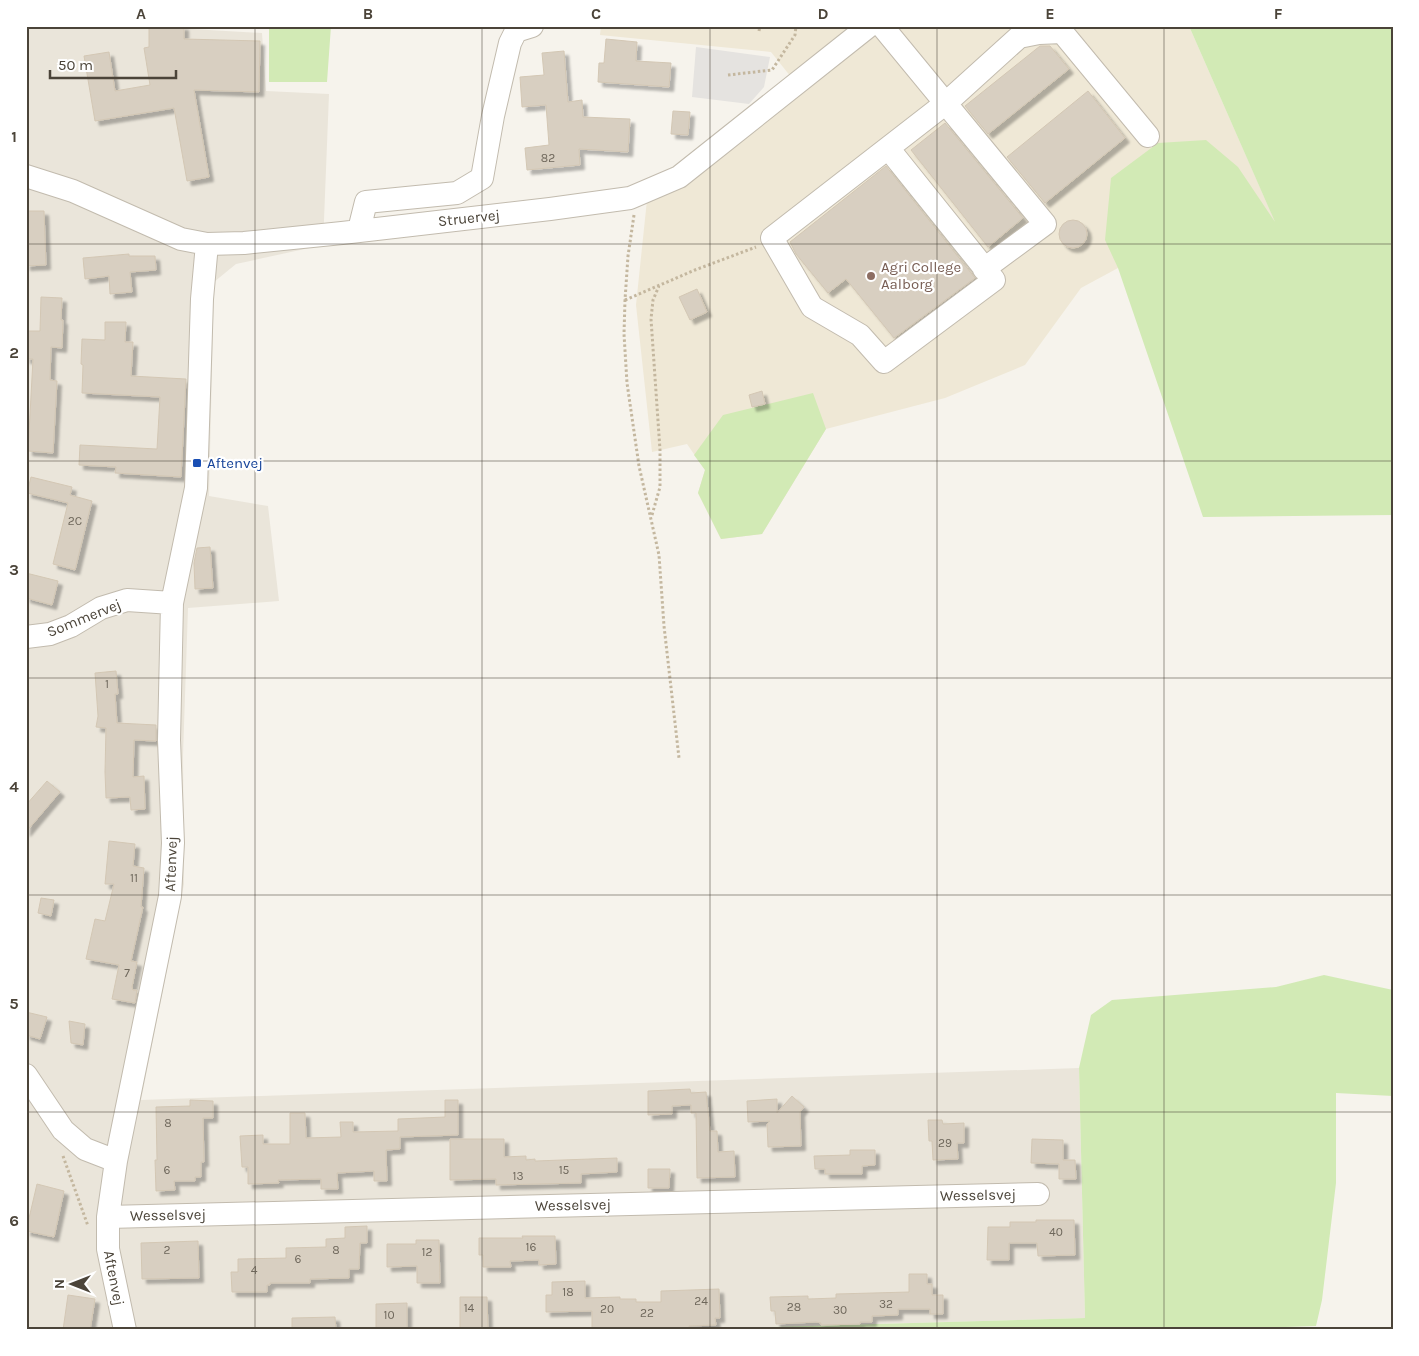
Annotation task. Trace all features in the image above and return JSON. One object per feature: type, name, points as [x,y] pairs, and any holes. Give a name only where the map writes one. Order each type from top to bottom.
[{"type":"street","points":[[360,230],[366,202],[458,192],[482,178],[493,116],[510,43],[516,31],[532,26]]},
{"type":"street","name":"Struervej","points":[[26,176],[73,190],[181,239],[207,244],[244,243],[550,209],[630,198],[679,177],[869,26]]},
{"type":"street","points":[[882,26],[1045,224],[984,269]]},
{"type":"street","points":[[888,148],[994,280],[884,362],[860,335],[812,307],[772,238],[888,148],[946,103],[1019,36],[1062,32],[1148,136]]},
{"type":"street","name":"Aftenvej","points":[[125,1330],[108,1250],[108,1217],[116,1161],[170,896],[173,843],[169,740],[172,603],[196,488],[202,299],[207,244]]},
{"type":"street","name":"Sommervej","points":[[26,637],[50,634],[71,626],[101,608],[127,600],[172,603]]},
{"type":"street","points":[[26,1075],[63,1130],[85,1149],[116,1161]]},
{"type":"street","name":"Wesselsvej","points":[[108,1217],[1038,1194]]},
{"type":"path","points":[[728,75],[772,70],[795,36],[796,26]]},
{"type":"path","points":[[636,195],[628,256],[624,334],[630,408],[659,555],[664,626],[679,758]]},
{"type":"path","points":[[625,300],[695,270],[751,250],[772,238]]},
{"type":"path","points":[[651,516],[660,487],[660,450],[652,319],[653,300],[659,286]]},
{"type":"path","points":[[63,1130],[58,1142],[91,1234],[108,1250]]},
{"type":"shaded area","points":[[26,26],[140,26],[262,33],[266,91],[329,94],[323,245],[236,264],[214,282],[209,496],[268,506],[279,601],[188,608],[183,755],[184,884],[141,1100],[1079,1068],[1085,1318],[662,1330],[26,1330]]},
{"type":"shaded area","points":[[601,26],[854,26],[791,77],[771,52],[600,35]]},
{"type":"shaded area","name":"Agri College Aalborg","points":[[885,26],[1189,26],[1277,226],[1118,268],[1081,288],[1025,365],[945,398],[826,429],[762,534],[721,539],[698,493],[705,470],[687,444],[652,452],[636,305],[647,200]]},
{"type":"shaded area","points":[[696,47],[770,57],[764,87],[749,104],[692,97]]},
{"type":"green space","points":[[269,26],[331,26],[327,82],[269,82]]},
{"type":"green space","points":[[1189,26],[1393,26],[1393,515],[1203,517],[1118,268],[1105,240],[1111,178],[1158,143],[1206,140],[1238,167],[1275,222]]},
{"type":"green space","points":[[813,393],[826,429],[762,534],[721,539],[698,493],[705,470],[694,455],[723,415]]},
{"type":"green space","points":[[1324,975],[1393,990],[1393,1096],[1336,1093],[1336,1183],[1322,1300],[1316,1326],[1183,1330],[662,1330],[1085,1318],[1079,1068],[1091,1015],[1112,1000],[1276,987]]},
{"type":"building","points":[[149,26],[184,26],[184,39],[260,41],[259,92],[194,90],[209,177],[187,181],[174,108],[95,121],[84,56],[109,52],[115,91],[150,85],[144,48],[149,47]]},
{"type":"building","points":[[606,39],[637,42],[636,61],[671,63],[669,87],[598,82],[599,63],[604,63]]},
{"type":"building","points":[[1040,46],[1050,46],[1069,69],[988,134],[965,106]]},
{"type":"building","points":[[564,51],[568,102],[582,100],[583,117],[630,119],[628,152],[579,149],[580,165],[527,170],[525,148],[549,145],[546,105],[522,107],[520,77],[544,75],[542,53]]},
{"type":"building","points":[[1088,91],[1125,138],[1045,203],[1007,157]]},
{"type":"building","points":[[673,111],[690,112],[688,135],[671,134]]},
{"type":"building","points":[[945,123],[1023,218],[988,247],[911,150]]},
{"type":"building","points":[[886,166],[975,278],[894,338],[846,279],[828,293],[796,254],[790,242]]},
{"type":"building","points":[[26,211],[44,211],[46,265],[26,266]]},
{"type":"building","points":[[1073,220],[1083,224],[1087,234],[1083,244],[1073,248],[1063,244],[1059,234],[1063,224]]},
{"type":"building","points":[[129,254],[129,256],[155,256],[156,270],[130,272],[132,292],[110,294],[109,276],[85,279],[83,258]]},
{"type":"building","points":[[697,289],[707,312],[690,320],[679,297]]},
{"type":"building","points":[[41,297],[62,298],[62,348],[51,347],[50,380],[57,381],[53,453],[28,451],[33,359],[26,359],[26,331],[40,331]]},
{"type":"building","points":[[105,322],[126,322],[125,342],[133,342],[131,376],[186,379],[181,477],[115,473],[116,467],[79,465],[80,445],[157,449],[160,397],[82,393],[82,339],[105,340]]},
{"type":"building","points":[[762,391],[765,404],[752,407],[749,395]]},
{"type":"building","points":[[31,477],[72,487],[70,495],[92,501],[75,570],[53,564],[68,503],[27,493]]},
{"type":"building","points":[[210,547],[213,588],[195,589],[194,563],[197,548]]},
{"type":"building","points":[[26,573],[58,581],[52,605],[26,598]]},
{"type":"building","points":[[116,671],[118,694],[115,694],[117,723],[156,725],[156,741],[134,740],[133,777],[144,776],[145,809],[131,810],[130,797],[106,798],[106,728],[96,727],[98,716],[95,673]]},
{"type":"building","points":[[47,781],[60,792],[26,832],[26,805]]},
{"type":"building","points":[[109,841],[135,844],[133,866],[144,868],[141,907],[143,907],[131,961],[137,962],[132,987],[133,990],[137,990],[135,1003],[112,999],[119,965],[86,959],[95,919],[105,921],[114,884],[105,884]]},
{"type":"building","points":[[41,898],[54,900],[51,916],[38,913]]},
{"type":"building","points":[[26,1012],[47,1017],[40,1039],[26,1035]]},
{"type":"building","points":[[69,1021],[85,1024],[83,1045],[71,1043]]},
{"type":"building","points":[[690,1089],[691,1093],[706,1092],[710,1131],[717,1131],[718,1152],[734,1151],[735,1177],[697,1178],[696,1113],[691,1113],[691,1105],[672,1106],[672,1114],[648,1115],[648,1091]]},
{"type":"building","points":[[792,1096],[804,1107],[800,1112],[801,1146],[768,1147],[767,1124],[770,1121],[748,1122],[747,1101],[777,1099],[777,1113]]},
{"type":"building","points":[[190,1100],[213,1101],[213,1118],[203,1118],[204,1162],[201,1162],[201,1177],[195,1177],[195,1181],[174,1181],[175,1190],[156,1191],[156,1107],[190,1106]]},
{"type":"building","points":[[445,1100],[458,1100],[458,1135],[400,1137],[400,1149],[386,1150],[387,1181],[374,1181],[374,1171],[337,1173],[338,1189],[321,1189],[321,1179],[278,1180],[279,1183],[248,1184],[248,1167],[242,1167],[240,1136],[263,1135],[263,1144],[290,1144],[290,1113],[305,1113],[306,1138],[341,1137],[340,1122],[353,1122],[353,1132],[398,1131],[398,1119],[445,1117]]},
{"type":"building","points":[[928,1120],[942,1120],[943,1124],[964,1123],[964,1143],[957,1143],[958,1159],[933,1160],[932,1141],[929,1141]]},
{"type":"building","points":[[450,1139],[504,1139],[504,1157],[526,1156],[526,1160],[617,1158],[617,1172],[581,1174],[581,1183],[496,1185],[496,1179],[450,1180]]},
{"type":"building","points":[[1032,1139],[1063,1140],[1063,1160],[1075,1160],[1076,1179],[1059,1179],[1059,1164],[1031,1163]]},
{"type":"building","points":[[850,1150],[875,1150],[875,1165],[862,1166],[862,1174],[825,1174],[825,1169],[815,1169],[814,1156],[850,1155]]},
{"type":"building","points":[[648,1169],[670,1169],[669,1188],[648,1188]]},
{"type":"building","points":[[37,1184],[64,1191],[54,1237],[26,1231]]},
{"type":"building","points":[[1036,1220],[1074,1220],[1075,1255],[1038,1256],[1037,1243],[1009,1243],[1009,1260],[987,1260],[988,1227],[1010,1227],[1010,1222],[1036,1222]]},
{"type":"building","points":[[367,1226],[367,1243],[360,1243],[359,1269],[349,1269],[349,1278],[310,1279],[310,1283],[270,1283],[270,1285],[267,1285],[267,1292],[232,1292],[231,1272],[238,1272],[238,1259],[286,1258],[286,1248],[326,1247],[326,1239],[345,1238],[345,1227]]},
{"type":"building","points":[[522,1236],[555,1236],[556,1264],[539,1265],[539,1260],[510,1261],[511,1267],[483,1267],[483,1255],[479,1255],[479,1238],[523,1238]]},
{"type":"building","points":[[416,1240],[439,1240],[440,1283],[417,1283],[417,1266],[387,1267],[387,1244],[416,1244]]},
{"type":"building","points":[[198,1241],[199,1278],[142,1279],[141,1243]]},
{"type":"building","points":[[909,1274],[927,1274],[927,1284],[932,1284],[932,1295],[943,1295],[943,1314],[930,1314],[930,1309],[898,1309],[898,1315],[872,1316],[872,1322],[821,1325],[821,1323],[816,1322],[776,1324],[775,1311],[771,1311],[770,1297],[808,1296],[808,1299],[836,1298],[836,1294],[909,1292]]},
{"type":"building","points":[[585,1281],[585,1298],[620,1297],[620,1299],[636,1299],[636,1302],[661,1302],[661,1291],[719,1289],[720,1318],[715,1318],[716,1325],[689,1326],[689,1329],[592,1330],[592,1311],[546,1312],[546,1295],[552,1295],[552,1282]]},
{"type":"building","points":[[68,1295],[95,1299],[90,1330],[63,1330]]},
{"type":"building","points":[[460,1297],[487,1297],[488,1330],[460,1330]]},
{"type":"building","points":[[407,1303],[407,1330],[376,1330],[376,1304]]},
{"type":"building","points":[[335,1317],[336,1330],[292,1330],[292,1318]]},
{"type":"place","name":"Agri College Aalborg","points":[[871,276]]},
{"type":"place","name":"Aftenvej","points":[[197,463]]}]
